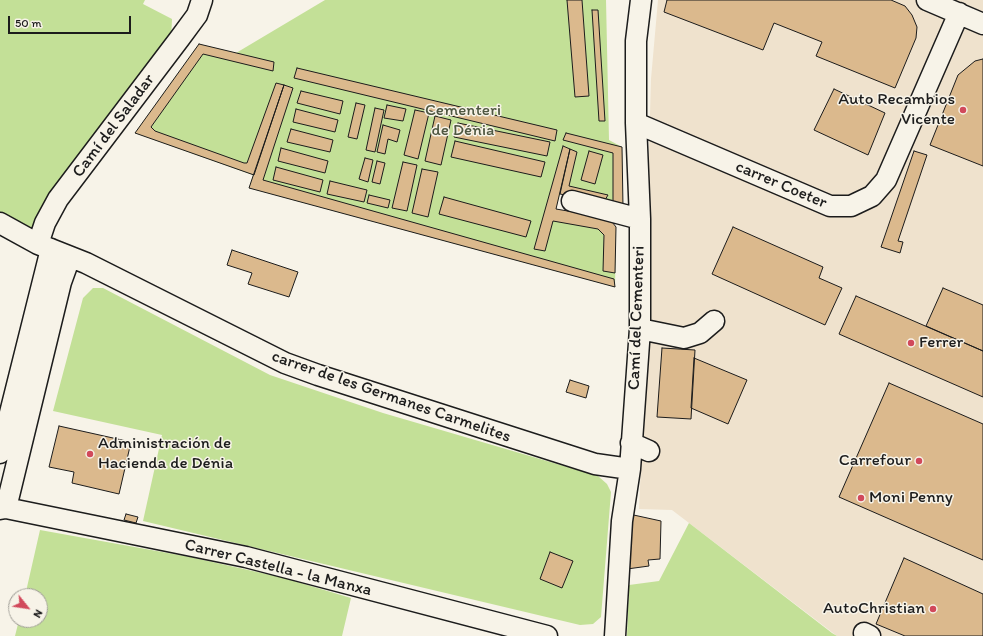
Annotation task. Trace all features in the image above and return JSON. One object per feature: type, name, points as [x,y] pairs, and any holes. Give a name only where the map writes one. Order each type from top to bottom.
[{"type":"street","name":"Camí del Saladar","points":[[0,453],[45,246],[45,223],[58,199],[197,15],[202,0]]},
{"type":"street","name":"Camí del Cementeri","points":[[615,636],[622,521],[630,469],[640,329],[640,219],[636,123],[636,41],[641,0]]},
{"type":"street","points":[[926,0],[983,24]]},
{"type":"street","name":"carrer Coeter","points":[[636,123],[830,206],[851,206],[872,196],[886,180],[959,13]]},
{"type":"street","points":[[572,201],[640,219]]},
{"type":"street","name":"carrer de les Germanes Carmelites","points":[[0,223],[45,246],[70,256],[263,354],[318,375],[596,464],[630,469]]},
{"type":"street","points":[[3,509],[70,256]]},
{"type":"street","points":[[640,329],[684,338],[700,333],[714,321]]},
{"type":"street","points":[[631,443],[649,451]]},
{"type":"street","name":"Carrer Castella - la Manxa","points":[[3,509],[246,558],[547,636]]},
{"type":"shaded area","points":[[658,0],[983,0],[983,636],[837,636],[672,510],[639,509],[650,269],[649,150],[651,79]]},
{"type":"green space","points":[[0,0],[145,0],[143,4],[172,19],[171,41],[33,227],[26,230],[0,217]]},
{"type":"green space","name":"Cementeri de Dénia","points":[[325,0],[606,0],[609,140],[622,147],[623,207],[560,194],[556,209],[616,227],[615,287],[249,188],[253,175],[135,133],[199,44],[236,53]]},
{"type":"green space","points":[[93,288],[103,288],[270,375],[383,413],[598,476],[607,484],[611,492],[601,617],[593,624],[580,625],[143,521],[162,435],[53,411],[83,298]]},
{"type":"green space","points":[[689,523],[837,636],[627,636],[629,585],[659,581]]},
{"type":"green space","points":[[40,530],[190,557],[284,578],[351,598],[342,636],[15,636],[17,628],[48,628],[48,588],[27,588]]},
{"type":"building","points":[[567,0],[582,0],[589,96],[575,97]]},
{"type":"building","points":[[667,0],[891,0],[905,6],[912,15],[917,27],[916,38],[895,88],[816,56],[822,42],[774,23],[763,50],[664,12]]},
{"type":"building","points":[[592,10],[598,10],[605,121],[599,121]]},
{"type":"building","points":[[199,44],[274,62],[273,71],[203,54],[151,127],[155,131],[247,163],[276,83],[284,85],[254,175],[135,133]]},
{"type":"building","name":"Auto Recambios Vicente","points":[[983,59],[983,166],[930,145],[958,75],[975,61]]},
{"type":"building","points":[[297,68],[557,130],[555,141],[294,78]]},
{"type":"building","points":[[284,85],[293,88],[263,180],[614,279],[615,287],[249,188]]},
{"type":"building","points":[[834,89],[885,113],[868,155],[814,130]]},
{"type":"building","points":[[301,91],[343,101],[340,114],[297,103]]},
{"type":"building","points":[[356,103],[365,105],[357,139],[348,137]]},
{"type":"building","points":[[387,105],[406,109],[403,121],[384,118]]},
{"type":"building","points":[[375,108],[384,110],[375,152],[366,150]]},
{"type":"building","points":[[296,109],[338,120],[335,132],[293,122]]},
{"type":"building","points":[[415,110],[429,113],[418,159],[404,155]]},
{"type":"building","points":[[435,116],[451,120],[441,165],[425,161]]},
{"type":"building","points":[[458,123],[550,142],[547,156],[454,137]]},
{"type":"building","points":[[383,125],[400,130],[397,142],[388,139],[385,154],[377,152]]},
{"type":"building","points":[[291,129],[333,140],[330,152],[287,142]]},
{"type":"building","points":[[566,133],[622,147],[623,207],[560,194],[570,149],[577,152],[569,186],[608,195],[605,200],[613,203],[613,153],[563,140]]},
{"type":"building","points":[[455,141],[545,162],[541,177],[451,157]]},
{"type":"building","points":[[563,146],[570,149],[556,209],[609,218],[616,227],[615,273],[603,271],[604,235],[598,229],[553,221],[545,251],[534,249]]},
{"type":"building","points":[[281,148],[328,161],[325,173],[278,161]]},
{"type":"building","points":[[589,151],[603,155],[595,184],[581,180]]},
{"type":"building","points":[[914,151],[927,155],[898,241],[903,242],[900,253],[881,247]]},
{"type":"building","points":[[365,158],[373,160],[368,182],[359,179]]},
{"type":"building","points":[[377,161],[385,163],[380,184],[372,182]]},
{"type":"building","points":[[403,162],[417,165],[407,211],[392,208]]},
{"type":"building","points":[[276,167],[323,180],[320,192],[273,180]]},
{"type":"building","points":[[422,169],[438,172],[428,217],[412,213]]},
{"type":"building","points":[[330,181],[367,190],[364,202],[327,194]]},
{"type":"building","points":[[369,195],[390,200],[388,208],[367,203]]},
{"type":"building","points":[[444,197],[531,221],[526,237],[439,214]]},
{"type":"building","points":[[733,227],[823,267],[819,278],[842,288],[825,325],[712,274]]},
{"type":"building","points":[[232,250],[298,272],[289,297],[248,284],[252,273],[227,265]]},
{"type":"building","points":[[943,288],[983,305],[983,351],[926,326]]},
{"type":"building","name":"Ferrer","points":[[856,296],[983,351],[983,397],[839,334]]},
{"type":"building","points":[[662,348],[695,350],[691,419],[657,417]]},
{"type":"building","points":[[694,358],[747,380],[728,424],[691,408]]},
{"type":"building","points":[[570,380],[589,386],[586,398],[566,392]]},
{"type":"building","name":"Carrefour","points":[[889,383],[983,424],[983,560],[839,497]]},
{"type":"building","name":"Administración de Hacienda de Dénia","points":[[59,426],[131,442],[119,494],[72,483],[74,472],[49,467]]},
{"type":"building","points":[[126,514],[138,517],[136,523],[124,520]]},
{"type":"building","points":[[629,514],[661,521],[660,559],[648,560],[649,566],[627,569]]},
{"type":"building","points":[[550,552],[573,561],[562,588],[540,579]]},
{"type":"building","name":"AutoChristian","points":[[904,558],[983,594],[983,636],[905,636],[876,624]]},
{"type":"place","name":"Auto Recambios Vicente","points":[[963,110]]},
{"type":"place","name":"Ferrer","points":[[911,343]]},
{"type":"place","name":"Administración de Hacienda de Dénia","points":[[90,454]]},
{"type":"place","name":"Carrefour","points":[[919,461]]},
{"type":"place","name":"Moni Penny","points":[[861,498]]},
{"type":"place","name":"AutoChristian","points":[[933,609]]}]
